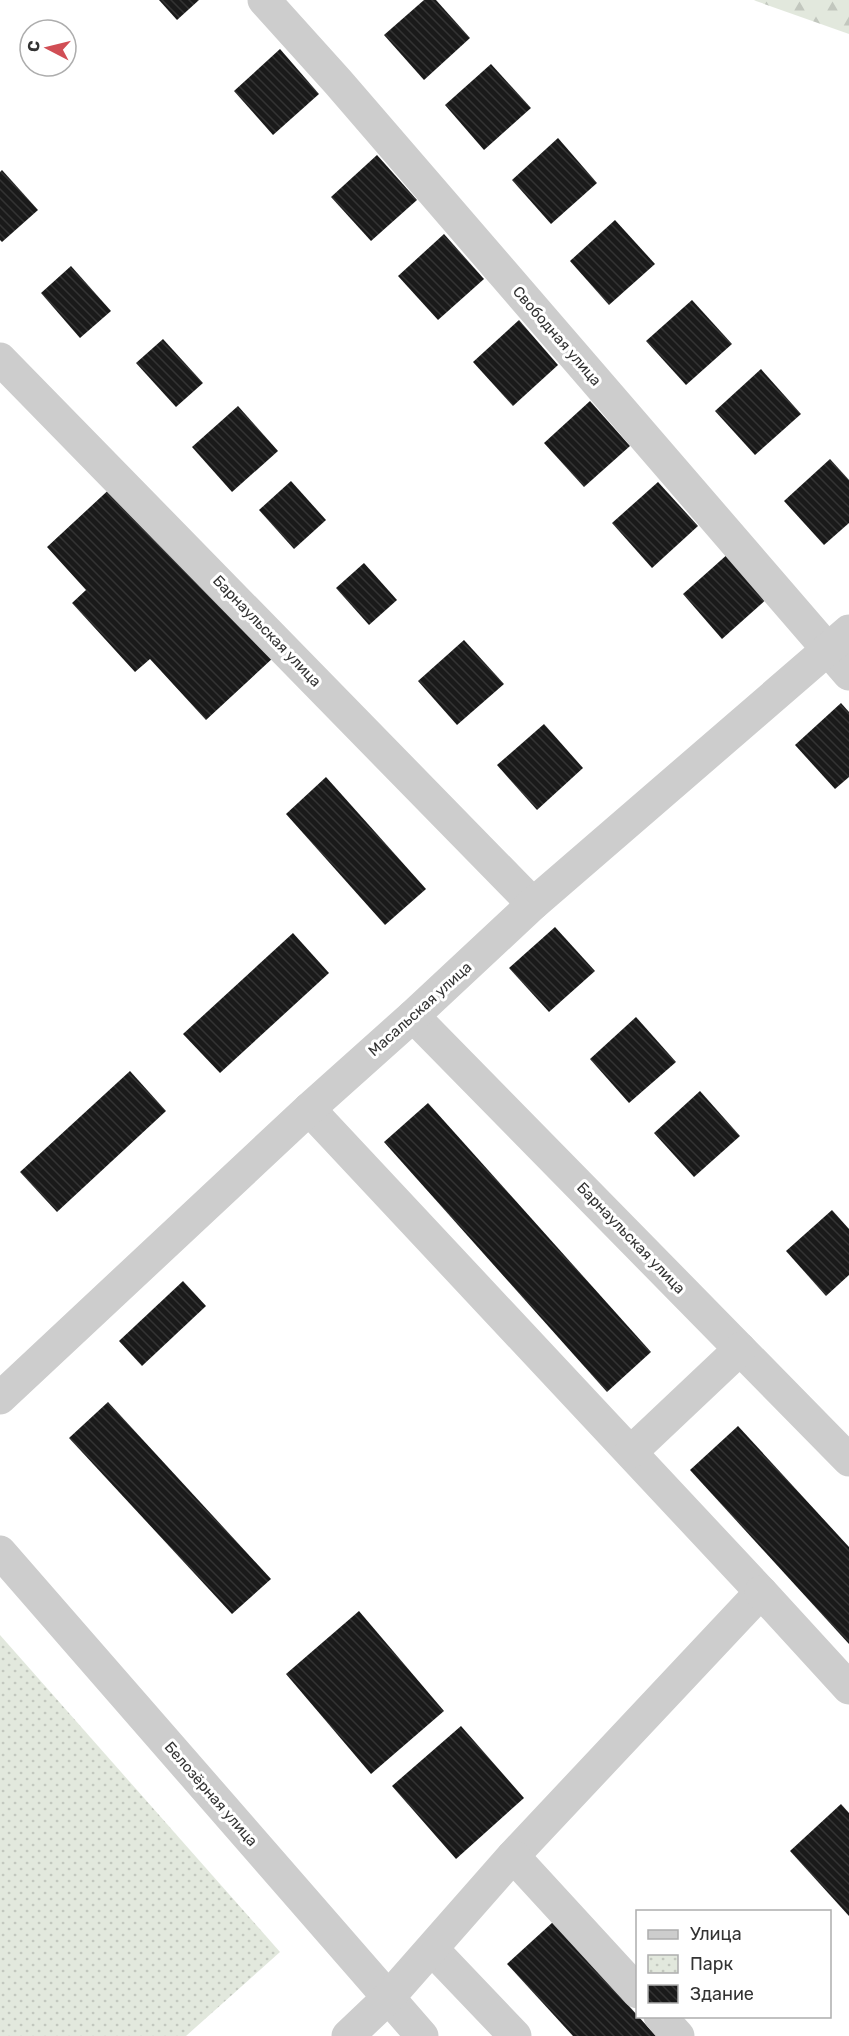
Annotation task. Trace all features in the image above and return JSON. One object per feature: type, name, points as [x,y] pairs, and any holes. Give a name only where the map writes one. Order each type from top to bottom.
[{"type":"street","name":"Свободная улица","points":[[264,0],[838,640],[849,674]]},
{"type":"street","name":"Барнаульская улица","points":[[0,359],[533,904]]},
{"type":"street","name":"Масальская улица","points":[[0,1398],[309,1108],[413,1017],[533,904],[838,640]]},
{"type":"street","name":"Барнаульская улица","points":[[413,1017],[849,1460]]},
{"type":"street","points":[[309,1108],[849,1688]]},
{"type":"street","points":[[631,1452],[740,1349]]},
{"type":"street","name":"Белозёрная улица","points":[[0,1552],[422,2036]]},
{"type":"street","points":[[348,2036],[388,1998],[513,1856],[761,1592]]},
{"type":"street","points":[[513,1856],[636,1990]]},
{"type":"street","points":[[432,1949],[515,2036]]},
{"type":"street","points":[[662,2018],[678,2036]]},
{"type":"green space","points":[[754,0],[849,0],[849,34],[756,1]]},
{"type":"green space","points":[[0,1635],[280,1952],[186,2036],[0,2036]]},
{"type":"building","points":[[159,0],[199,0],[177,20]]},
{"type":"building","points":[[424,0],[436,0],[470,38],[424,80],[384,35]]},
{"type":"building","points":[[280,49],[319,94],[273,135],[234,91]]},
{"type":"building","points":[[491,64],[531,108],[484,150],[445,105]]},
{"type":"building","points":[[558,138],[597,183],[551,224],[512,180]]},
{"type":"building","points":[[377,155],[417,200],[371,241],[331,197]]},
{"type":"building","points":[[2,170],[38,210],[2,242],[0,240],[0,172]]},
{"type":"building","points":[[615,220],[655,264],[609,305],[570,261]]},
{"type":"building","points":[[444,234],[484,279],[438,320],[398,276]]},
{"type":"building","points":[[71,266],[111,311],[80,338],[41,293]]},
{"type":"building","points":[[692,300],[732,344],[686,385],[646,341]]},
{"type":"building","points":[[519,320],[558,365],[513,406],[473,362]]},
{"type":"building","points":[[163,339],[203,383],[176,407],[136,363]]},
{"type":"building","points":[[761,369],[801,414],[755,455],[715,411]]},
{"type":"building","points":[[590,401],[630,446],[584,487],[544,443]]},
{"type":"building","points":[[238,406],[278,451],[232,492],[192,447]]},
{"type":"building","points":[[830,459],[849,480],[849,523],[824,545],[784,501]]},
{"type":"building","points":[[291,481],[326,520],[294,549],[259,510]]},
{"type":"building","points":[[658,482],[698,526],[652,568],[612,523]]},
{"type":"building","points":[[115,484],[274,657],[206,720],[150,659],[135,672],[72,603],[86,590],[47,547]]},
{"type":"building","points":[[729,553],[769,597],[722,639],[683,594]]},
{"type":"building","points":[[364,563],[397,600],[369,625],[336,588]]},
{"type":"building","points":[[464,640],[504,684],[457,725],[418,681]]},
{"type":"building","points":[[841,703],[849,712],[849,777],[835,789],[795,745]]},
{"type":"building","points":[[544,724],[583,768],[537,810],[497,765]]},
{"type":"building","points":[[326,777],[426,889],[385,925],[286,814]]},
{"type":"building","points":[[555,927],[595,971],[549,1012],[509,968]]},
{"type":"building","points":[[293,933],[329,973],[220,1073],[183,1034]]},
{"type":"building","points":[[636,1017],[676,1062],[629,1103],[590,1059]]},
{"type":"building","points":[[130,1071],[166,1111],[57,1212],[20,1172]]},
{"type":"building","points":[[700,1091],[740,1136],[694,1177],[654,1133]]},
{"type":"building","points":[[428,1103],[651,1352],[607,1392],[384,1142]]},
{"type":"building","points":[[832,1210],[849,1229],[849,1275],[826,1296],[786,1251]]},
{"type":"building","points":[[183,1281],[206,1306],[142,1366],[119,1341]]},
{"type":"building","points":[[108,1402],[271,1579],[232,1614],[69,1438]]},
{"type":"building","points":[[738,1426],[849,1547],[849,1644],[690,1470]]},
{"type":"building","points":[[359,1611],[444,1711],[371,1774],[286,1674]]},
{"type":"building","points":[[461,1726],[524,1798],[456,1859],[392,1786]]},
{"type":"building","points":[[841,1804],[849,1813],[849,1916],[790,1851]]},
{"type":"building","points":[[553,1922],[636,2014],[636,2018],[640,2018],[656,2036],[573,2036],[507,1964]]}]
